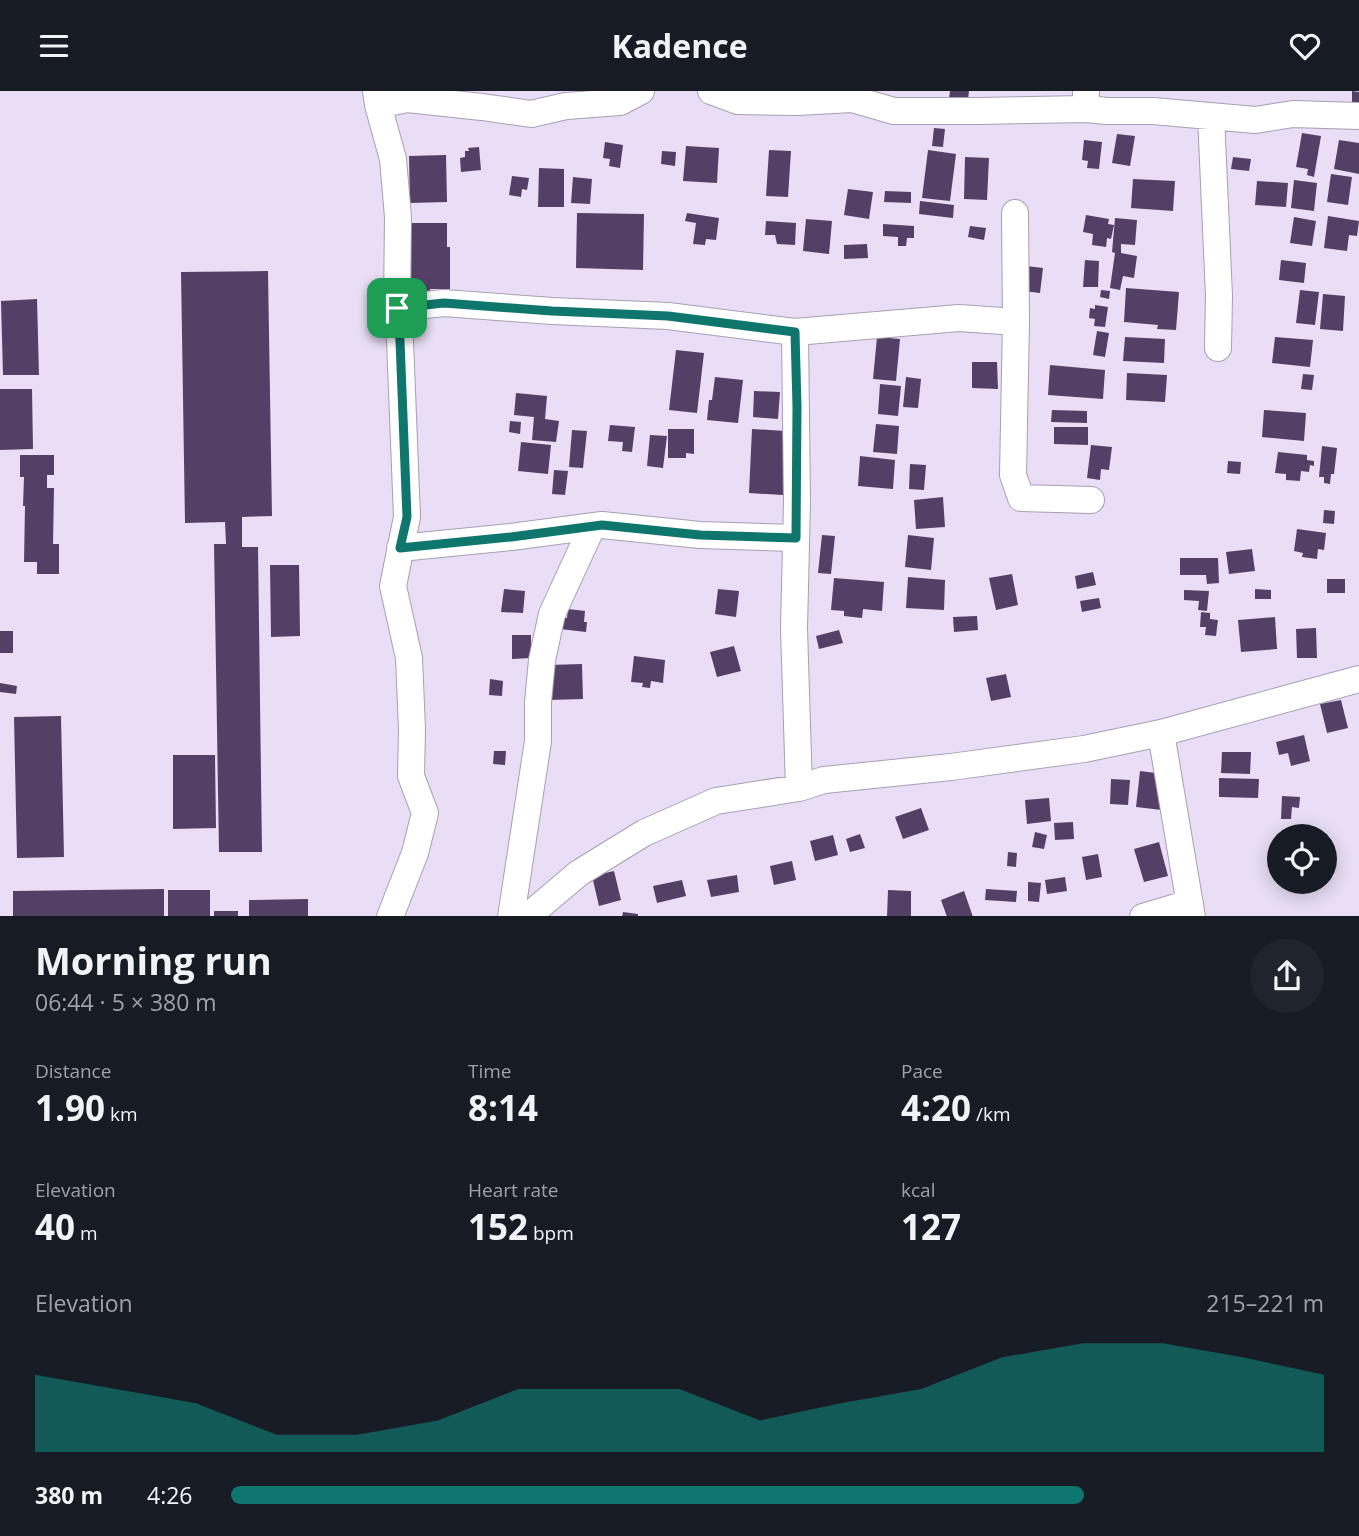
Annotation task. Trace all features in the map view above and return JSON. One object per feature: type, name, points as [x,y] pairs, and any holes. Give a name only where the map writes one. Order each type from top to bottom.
[{"type":"street","points":[[390,916],[415,853],[425,813],[411,776],[409,658],[393,586],[407,517],[397,308],[398,217],[393,159],[377,98],[407,99],[531,114],[566,106],[620,102],[641,91]]},
{"type":"street","points":[[711,91],[738,101],[852,99],[894,111],[980,111],[1086,100],[1107,111],[1153,111],[1255,120],[1293,114],[1359,116]]},
{"type":"street","points":[[1211,116],[1219,348]]},
{"type":"street","points":[[1015,213],[1013,475],[1021,498],[1091,500]]},
{"type":"street","points":[[397,308],[444,303],[668,316],[795,332],[958,318],[1016,322]]},
{"type":"street","points":[[795,332],[797,407],[794,629],[799,788]]},
{"type":"street","points":[[400,548],[602,525],[700,535],[796,538]]},
{"type":"street","points":[[511,916],[538,741],[542,660],[552,614],[592,527]]},
{"type":"street","points":[[527,916],[579,873],[644,833],[716,801],[799,788],[824,780],[951,767],[1071,750],[1161,733],[1359,679]]},
{"type":"street","points":[[1143,916],[1191,910],[1161,733]]},
{"type":"building","points":[[950,91],[969,91],[968,100],[949,99]]},
{"type":"building","points":[[1352,91],[1359,92],[1359,104],[1352,104]]},
{"type":"building","points":[[934,128],[945,129],[943,147],[932,146]]},
{"type":"building","points":[[1302,133],[1321,136],[1314,177],[1307,175],[1308,169],[1296,167]]},
{"type":"building","points":[[1117,134],[1135,136],[1130,166],[1112,163]]},
{"type":"building","points":[[1084,140],[1102,142],[1099,169],[1087,168],[1088,161],[1082,160]]},
{"type":"building","points":[[1339,140],[1359,143],[1359,174],[1334,169]]},
{"type":"building","points":[[605,142],[623,145],[620,168],[609,166],[610,159],[603,158]]},
{"type":"building","points":[[686,146],[719,148],[717,183],[683,181]]},
{"type":"building","points":[[479,147],[481,170],[461,172],[460,158],[465,157],[465,151]]},
{"type":"building","points":[[769,150],[791,151],[788,197],[766,196]]},
{"type":"building","points":[[928,150],[956,154],[950,201],[922,198]]},
{"type":"building","points":[[662,151],[676,152],[675,166],[661,164]]},
{"type":"building","points":[[446,155],[447,202],[410,203],[409,156]]},
{"type":"building","points":[[965,157],[989,158],[987,200],[964,199]]},
{"type":"building","points":[[1233,157],[1251,159],[1249,171],[1231,169]]},
{"type":"building","points":[[539,168],[564,169],[564,207],[538,207]]},
{"type":"building","points":[[1331,174],[1352,177],[1348,205],[1327,202]]},
{"type":"building","points":[[512,176],[529,178],[527,190],[522,189],[521,197],[509,195]]},
{"type":"building","points":[[573,177],[592,179],[590,204],[571,203]]},
{"type":"building","points":[[1133,179],[1175,181],[1173,211],[1131,208]]},
{"type":"building","points":[[1294,180],[1317,183],[1314,211],[1291,208]]},
{"type":"building","points":[[1257,181],[1288,183],[1286,207],[1255,205]]},
{"type":"building","points":[[848,189],[873,192],[869,219],[844,215]]},
{"type":"building","points":[[885,191],[911,192],[911,203],[884,202]]},
{"type":"building","points":[[920,201],[954,205],[953,218],[919,214]]},
{"type":"building","points":[[577,213],[644,214],[643,270],[576,268]]},
{"type":"building","points":[[687,213],[719,218],[716,240],[706,239],[705,245],[693,244],[696,223],[685,221]]},
{"type":"building","points":[[1086,215],[1109,219],[1108,224],[1114,225],[1111,239],[1107,238],[1106,247],[1092,245],[1093,234],[1083,232]]},
{"type":"building","points":[[1328,216],[1359,221],[1357,236],[1349,235],[1347,251],[1324,248]]},
{"type":"building","points":[[1294,217],[1316,221],[1312,246],[1290,243]]},
{"type":"building","points":[[1115,218],[1137,220],[1135,245],[1121,244],[1121,253],[1137,256],[1134,278],[1123,276],[1120,290],[1110,288],[1115,253],[1112,252]]},
{"type":"building","points":[[806,219],[832,221],[829,254],[803,251]]},
{"type":"building","points":[[766,221],[796,223],[795,245],[777,244],[775,235],[765,235]]},
{"type":"building","points":[[406,223],[447,223],[450,289],[430,289],[430,296],[406,296]]},
{"type":"building","points":[[883,224],[914,226],[914,238],[907,238],[906,246],[898,246],[898,237],[883,236]]},
{"type":"building","points":[[970,226],[986,228],[984,240],[968,237]]},
{"type":"building","points":[[867,244],[868,258],[844,259],[844,245]]},
{"type":"building","points":[[1085,260],[1099,261],[1098,287],[1083,287]]},
{"type":"building","points":[[1281,260],[1306,263],[1304,283],[1279,280]]},
{"type":"building","points":[[1026,266],[1043,268],[1040,293],[1023,291]]},
{"type":"building","points":[[268,271],[272,516],[242,517],[242,547],[258,547],[262,852],[219,852],[214,544],[226,544],[225,522],[185,523],[181,272]]},
{"type":"building","points":[[1126,288],[1179,292],[1176,330],[1157,329],[1158,325],[1124,322]]},
{"type":"building","points":[[1101,290],[1110,291],[1109,299],[1100,297]]},
{"type":"building","points":[[1300,290],[1319,292],[1315,325],[1296,323]]},
{"type":"building","points":[[1323,294],[1345,296],[1343,331],[1320,329]]},
{"type":"building","points":[[37,299],[39,375],[3,375],[1,301]]},
{"type":"building","points":[[1095,305],[1108,307],[1105,327],[1094,326],[1095,319],[1089,318],[1090,308],[1095,309]]},
{"type":"building","points":[[1097,331],[1109,333],[1105,357],[1093,355]]},
{"type":"building","points":[[877,337],[900,339],[896,381],[873,379]]},
{"type":"building","points":[[1125,337],[1165,339],[1164,363],[1123,361]]},
{"type":"building","points":[[1275,337],[1313,340],[1310,367],[1272,363]]},
{"type":"building","points":[[676,350],[704,353],[697,413],[669,410]]},
{"type":"building","points":[[972,362],[997,362],[998,389],[972,388]]},
{"type":"building","points":[[1050,365],[1105,370],[1103,399],[1048,395]]},
{"type":"building","points":[[1127,373],[1167,375],[1165,402],[1126,400]]},
{"type":"building","points":[[1303,374],[1314,375],[1312,390],[1301,389]]},
{"type":"building","points":[[715,377],[743,380],[738,423],[707,420]]},
{"type":"building","points":[[906,377],[921,379],[918,408],[903,407]]},
{"type":"building","points":[[880,384],[901,386],[898,416],[878,414]]},
{"type":"building","points":[[0,389],[32,389],[33,449],[0,450]]},
{"type":"building","points":[[754,391],[780,392],[778,419],[753,417]]},
{"type":"building","points":[[516,393],[547,396],[545,419],[559,421],[556,442],[532,440],[534,417],[514,415]]},
{"type":"building","points":[[1052,410],[1087,411],[1087,423],[1051,422]]},
{"type":"building","points":[[1264,410],[1306,413],[1304,441],[1262,437]]},
{"type":"building","points":[[510,421],[521,422],[520,434],[509,432]]},
{"type":"building","points":[[876,424],[899,426],[897,454],[873,452]]},
{"type":"building","points":[[610,425],[635,427],[632,452],[622,451],[623,442],[608,441]]},
{"type":"building","points":[[1054,427],[1088,427],[1088,445],[1054,444]]},
{"type":"building","points":[[668,429],[694,429],[694,454],[686,453],[686,458],[668,458]]},
{"type":"building","points":[[752,429],[786,431],[783,495],[749,493]]},
{"type":"building","points":[[572,430],[587,431],[583,468],[569,467]]},
{"type":"building","points":[[650,435],[667,436],[663,468],[647,466]]},
{"type":"building","points":[[521,442],[551,445],[548,474],[518,471]]},
{"type":"building","points":[[1091,445],[1112,447],[1109,470],[1101,469],[1100,480],[1087,478]]},
{"type":"building","points":[[1322,446],[1337,448],[1330,484],[1324,483],[1324,477],[1319,477]]},
{"type":"building","points":[[1278,452],[1307,455],[1307,460],[1314,461],[1314,466],[1310,465],[1309,472],[1301,471],[1300,481],[1286,480],[1286,474],[1275,473]]},
{"type":"building","points":[[20,455],[54,455],[54,475],[47,475],[47,488],[54,488],[53,544],[59,544],[59,574],[37,574],[37,562],[24,562],[24,477],[20,477]]},
{"type":"building","points":[[860,456],[895,460],[893,489],[858,486]]},
{"type":"building","points":[[1228,461],[1241,462],[1240,474],[1227,473]]},
{"type":"building","points":[[910,464],[926,465],[924,490],[909,489]]},
{"type":"building","points":[[554,470],[568,471],[565,495],[552,494]]},
{"type":"building","points":[[943,497],[945,527],[916,529],[914,500]]},
{"type":"building","points":[[1324,510],[1335,511],[1334,524],[1323,523]]},
{"type":"building","points":[[1297,529],[1326,533],[1324,550],[1318,549],[1317,559],[1302,557],[1303,553],[1294,551]]},
{"type":"building","points":[[822,535],[835,536],[831,574],[818,573]]},
{"type":"building","points":[[908,535],[934,538],[931,570],[905,567]]},
{"type":"building","points":[[1252,549],[1255,571],[1229,574],[1226,552]]},
{"type":"building","points":[[1180,558],[1218,558],[1219,583],[1207,584],[1206,575],[1180,575]]},
{"type":"building","points":[[270,565],[299,565],[300,636],[271,637]]},
{"type":"building","points":[[1093,572],[1096,585],[1077,589],[1075,576]]},
{"type":"building","points":[[1012,574],[1018,605],[996,610],[989,578]]},
{"type":"building","points":[[908,577],[945,580],[944,610],[906,608]]},
{"type":"building","points":[[834,578],[884,582],[882,611],[863,609],[862,618],[844,616],[844,611],[831,610]]},
{"type":"building","points":[[1327,579],[1345,579],[1345,593],[1327,593]]},
{"type":"building","points":[[504,589],[525,591],[523,613],[501,612]]},
{"type":"building","points":[[718,589],[739,591],[736,617],[715,614]]},
{"type":"building","points":[[1255,589],[1271,590],[1271,599],[1255,599]]},
{"type":"building","points":[[1184,590],[1209,591],[1207,611],[1198,610],[1199,601],[1184,600]]},
{"type":"building","points":[[1099,598],[1101,608],[1082,612],[1080,601]]},
{"type":"building","points":[[568,609],[585,611],[586,632],[560,629],[561,618],[567,618]]},
{"type":"building","points":[[1201,612],[1210,613],[1210,619],[1218,620],[1216,636],[1205,635],[1206,627],[1200,627]]},
{"type":"building","points":[[977,616],[978,630],[954,632],[953,617]]},
{"type":"building","points":[[1275,617],[1277,649],[1241,652],[1238,620]]},
{"type":"building","points":[[1316,628],[1317,658],[1297,658],[1296,629]]},
{"type":"building","points":[[839,630],[843,643],[819,649],[816,636]]},
{"type":"building","points":[[0,631],[13,631],[13,653],[0,653]]},
{"type":"building","points":[[512,635],[531,635],[531,658],[512,659]]},
{"type":"building","points":[[734,646],[741,671],[717,677],[710,652]]},
{"type":"building","points":[[634,656],[665,660],[663,683],[651,681],[650,688],[642,687],[643,683],[631,682]]},
{"type":"building","points":[[582,664],[583,699],[549,700],[548,665]]},
{"type":"building","points":[[1006,674],[1011,697],[991,701],[986,678]]},
{"type":"building","points":[[490,679],[503,681],[502,696],[489,695]]},
{"type":"building","points":[[0,683],[17,686],[16,694],[0,692]]},
{"type":"building","points":[[1341,700],[1348,728],[1327,733],[1320,704]]},
{"type":"building","points":[[61,716],[64,857],[17,858],[14,717]]},
{"type":"building","points":[[1304,735],[1310,761],[1291,766],[1288,753],[1279,755],[1276,742]]},
{"type":"building","points":[[494,751],[506,751],[505,765],[493,764]]},
{"type":"building","points":[[1222,752],[1251,752],[1250,774],[1221,773]]},
{"type":"building","points":[[173,755],[215,755],[216,828],[173,829]]},
{"type":"building","points":[[1140,771],[1164,774],[1162,810],[1136,807]]},
{"type":"building","points":[[1219,778],[1259,779],[1258,798],[1219,797]]},
{"type":"building","points":[[1111,779],[1130,780],[1128,805],[1110,804]]},
{"type":"building","points":[[1282,796],[1300,797],[1299,808],[1292,807],[1291,819],[1281,819]]},
{"type":"building","points":[[1049,798],[1051,821],[1027,824],[1025,800]]},
{"type":"building","points":[[921,808],[929,830],[903,839],[895,817]]},
{"type":"building","points":[[1073,822],[1074,839],[1055,840],[1054,823]]},
{"type":"building","points":[[1035,832],[1047,835],[1044,849],[1032,847]]},
{"type":"building","points":[[860,834],[865,848],[850,852],[846,839]]},
{"type":"building","points":[[833,835],[838,855],[815,861],[810,841]]},
{"type":"building","points":[[1159,842],[1168,876],[1144,882],[1134,849]]},
{"type":"building","points":[[1008,852],[1017,853],[1016,867],[1007,866]]},
{"type":"building","points":[[1098,854],[1102,877],[1086,880],[1082,857]]},
{"type":"building","points":[[792,861],[796,880],[774,885],[770,866]]},
{"type":"building","points":[[614,871],[621,900],[599,906],[592,876]]},
{"type":"building","points":[[737,875],[739,892],[711,897],[707,880]]},
{"type":"building","points":[[1065,877],[1067,891],[1047,894],[1045,880]]},
{"type":"building","points":[[682,880],[686,896],[657,903],[653,886]]},
{"type":"building","points":[[1028,882],[1041,883],[1039,902],[1028,901]]},
{"type":"building","points":[[164,889],[164,916],[13,916],[13,891]]},
{"type":"building","points":[[986,889],[1017,891],[1016,902],[985,900]]},
{"type":"building","points":[[168,890],[210,890],[210,916],[168,916]]},
{"type":"building","points":[[888,890],[911,891],[911,916],[887,916]]},
{"type":"building","points":[[964,891],[973,916],[947,916],[941,900]]},
{"type":"building","points":[[308,899],[308,916],[249,916],[249,900]]},
{"type":"building","points":[[214,911],[238,911],[238,916],[214,916]]},
{"type":"building","points":[[623,912],[638,914],[638,916],[622,916]]},
{"type":"route","points":[[444,303],[668,316],[795,332],[796,538],[700,535],[602,525],[400,548],[407,517],[397,308],[444,303]]}]
